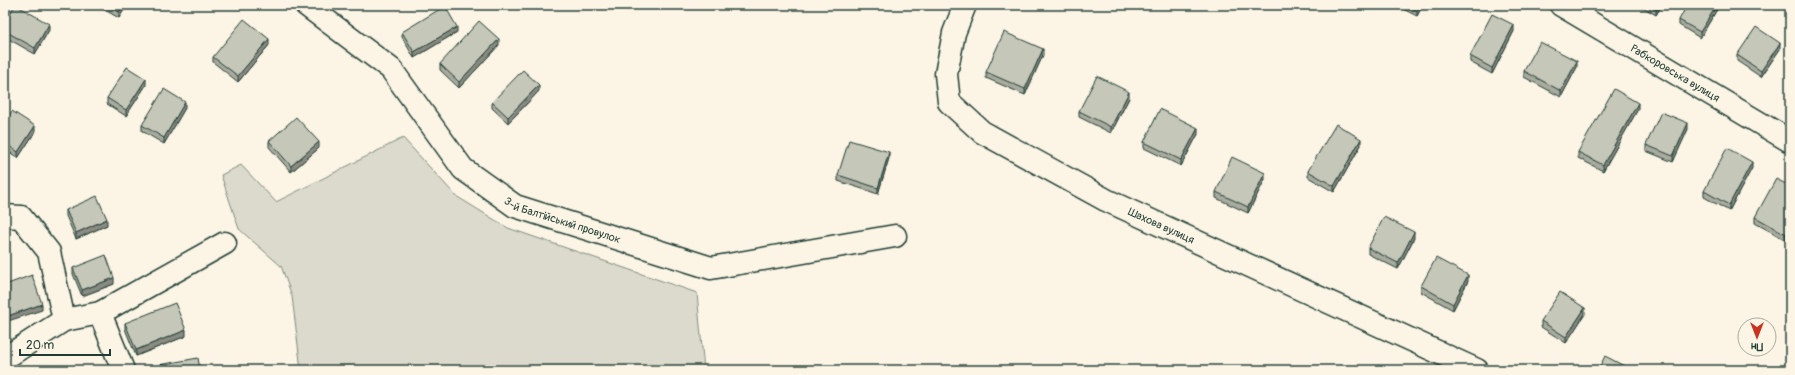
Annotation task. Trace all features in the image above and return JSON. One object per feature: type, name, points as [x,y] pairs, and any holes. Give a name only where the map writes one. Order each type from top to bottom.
[{"type":"street","name":"3-й Балтійський провулок","points":[[306,5],[391,69],[463,169],[514,206],[711,268],[895,236]]},
{"type":"street","name":"Шахова вулиця","points":[[965,5],[954,33],[946,74],[949,102],[982,132],[1106,200],[1477,370]]},
{"type":"street","name":"Рабкоровська вулиця","points":[[1561,5],[1790,141]]},
{"type":"street","points":[[5,216],[21,217],[49,252],[64,320]]},
{"type":"street","points":[[5,358],[64,320],[100,313],[225,243]]},
{"type":"street","points":[[100,313],[123,370]]},
{"type":"shaded area","points":[[403,138],[456,196],[508,228],[697,293],[704,370],[301,370],[292,296],[281,266],[239,229],[221,175],[241,165],[276,202]]},
{"type":"building","points":[[15,5],[49,24],[35,48],[5,31],[5,23]]},
{"type":"building","points":[[107,5],[123,5],[119,12]]},
{"type":"building","points":[[1407,5],[1420,5],[1417,11]]},
{"type":"building","points":[[1649,5],[1658,5],[1656,9]]},
{"type":"building","points":[[1687,5],[1717,5],[1700,32],[1679,20]]},
{"type":"building","points":[[445,6],[457,27],[414,52],[402,32]]},
{"type":"building","points":[[1492,14],[1514,25],[1492,68],[1470,56]]},
{"type":"building","points":[[244,19],[269,39],[238,76],[213,57]]},
{"type":"building","points":[[479,21],[499,39],[459,82],[440,64]]},
{"type":"building","points":[[1756,27],[1780,43],[1761,71],[1737,55]]},
{"type":"building","points":[[1004,32],[1043,49],[1025,89],[986,72]]},
{"type":"building","points":[[1540,42],[1577,61],[1561,91],[1524,71]]},
{"type":"building","points":[[127,67],[146,79],[126,110],[107,98]]},
{"type":"building","points":[[523,70],[539,85],[508,117],[492,102]]},
{"type":"building","points":[[1097,76],[1129,92],[1111,127],[1079,111]]},
{"type":"building","points":[[164,89],[185,102],[164,138],[142,125]]},
{"type":"building","points":[[1614,89],[1638,103],[1603,165],[1578,152]]},
{"type":"building","points":[[1160,109],[1198,128],[1181,160],[1144,142]]},
{"type":"building","points":[[12,111],[35,126],[18,152],[5,143],[5,122]]},
{"type":"building","points":[[1661,112],[1688,123],[1673,156],[1646,145]]},
{"type":"building","points":[[296,117],[319,142],[291,166],[269,141]]},
{"type":"building","points":[[1336,124],[1361,139],[1334,186],[1308,171]]},
{"type":"building","points":[[849,140],[889,152],[878,188],[838,175]]},
{"type":"building","points":[[1727,148],[1752,162],[1729,205],[1704,191]]},
{"type":"building","points":[[1232,157],[1265,173],[1248,207],[1216,192]]},
{"type":"building","points":[[1776,179],[1790,186],[1790,227],[1786,234],[1755,217]]},
{"type":"building","points":[[97,196],[107,219],[76,233],[66,210]]},
{"type":"building","points":[[1384,217],[1414,232],[1398,263],[1368,248]]},
{"type":"building","points":[[106,255],[114,278],[82,290],[73,268]]},
{"type":"building","points":[[1436,258],[1468,275],[1453,304],[1421,286]]},
{"type":"building","points":[[32,275],[42,304],[5,317],[5,285]]},
{"type":"building","points":[[1560,292],[1585,308],[1566,337],[1541,321]]},
{"type":"building","points":[[175,303],[186,330],[136,350],[125,323]]},
{"type":"building","points":[[1605,356],[1632,370],[1598,370]]},
{"type":"building","points":[[198,358],[200,370],[154,370],[153,366]]}]
